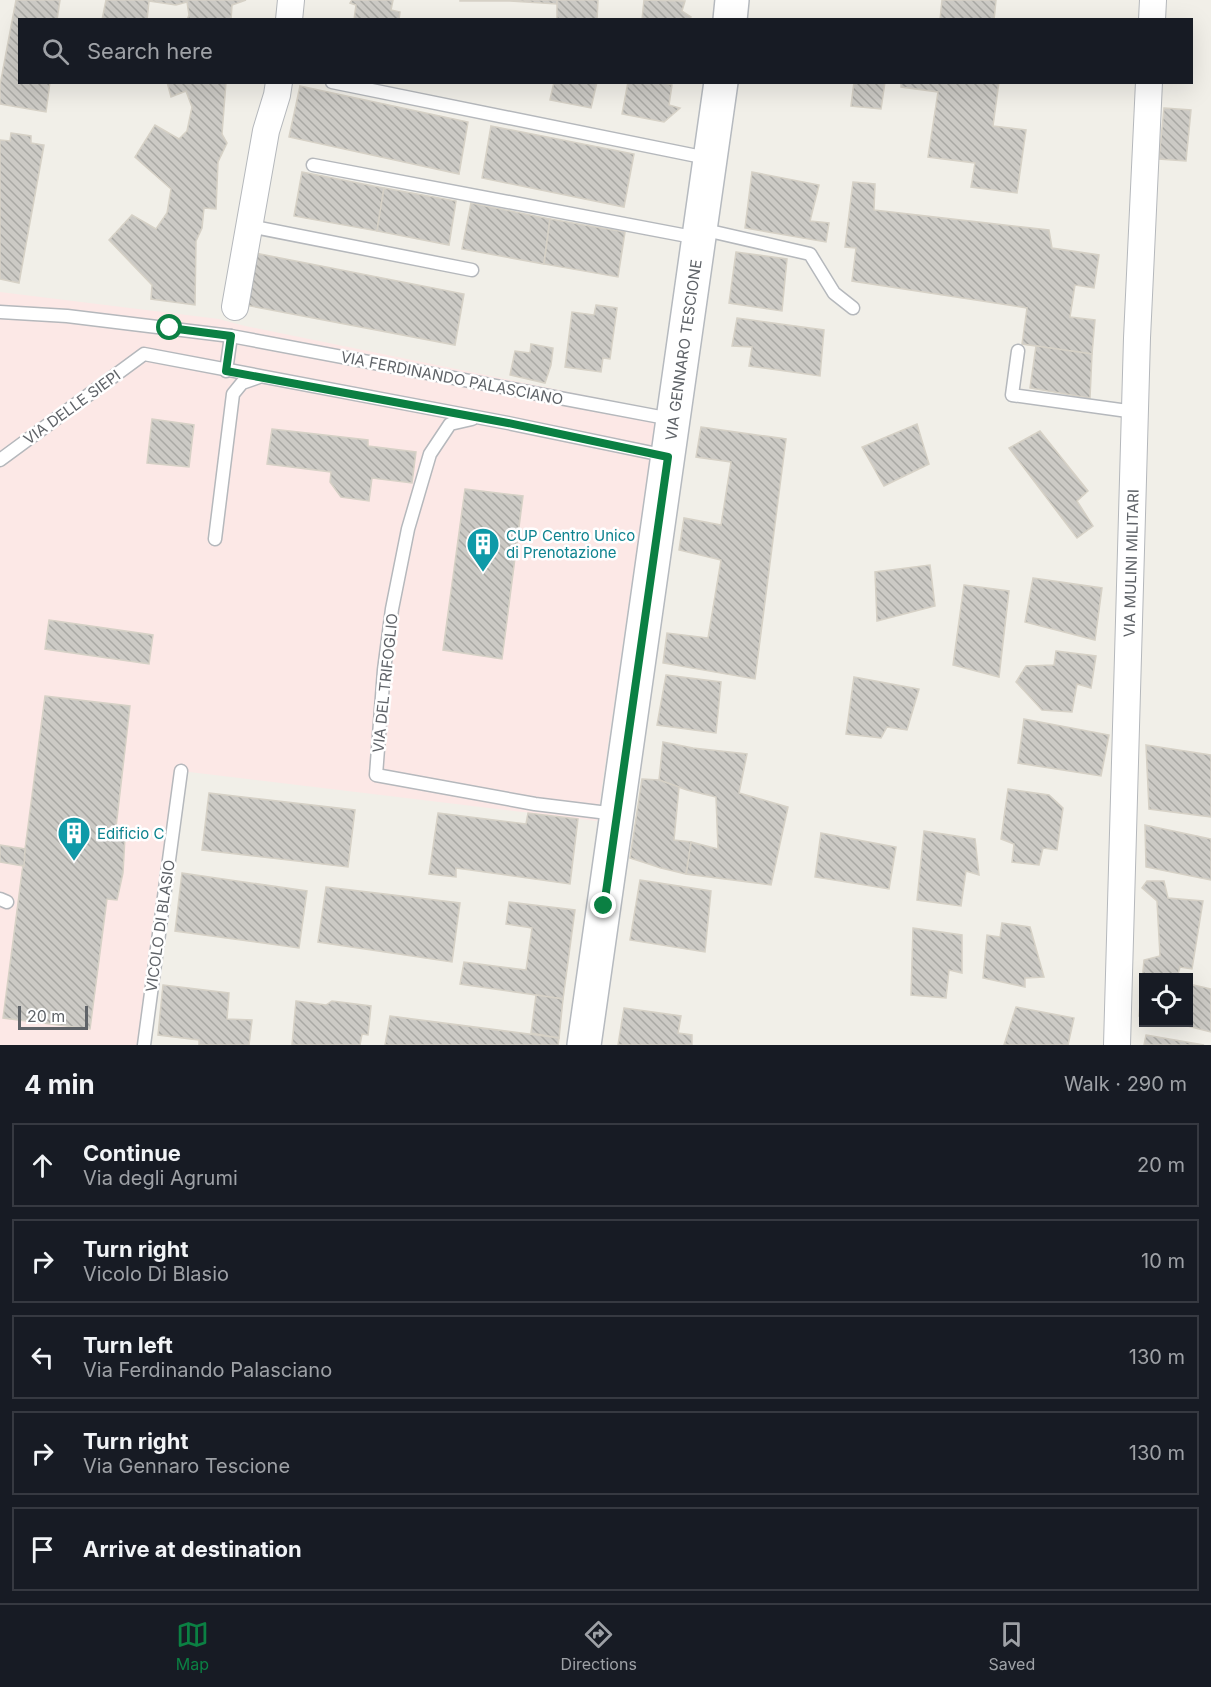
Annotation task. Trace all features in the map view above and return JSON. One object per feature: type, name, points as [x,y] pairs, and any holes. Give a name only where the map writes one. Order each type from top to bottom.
[{"type":"street","points":[[289,18],[291,0]]},
{"type":"street","points":[[730,18],[732,0]]},
{"type":"street","points":[[1152,18],[1153,0]]},
{"type":"street","points":[[235,307],[266,131],[279,84]]},
{"type":"street","name":"VIA GENNARO TESCIONE","points":[[584,1045],[721,84]]},
{"type":"street","name":"VIA MULINI MILITARI","points":[[1117,1045],[1137,338],[1149,84]]},
{"type":"lane","points":[[342,84],[709,159]]},
{"type":"lane","points":[[313,165],[810,254],[834,293],[853,308]]},
{"type":"lane","points":[[249,226],[472,270]]},
{"type":"lane","name":"VIA FERDINANDO PALASCIANO","points":[[0,312],[67,316],[231,336],[673,420]]},
{"type":"lane","points":[[231,336],[226,371],[479,418],[668,457]]},
{"type":"lane","points":[[1018,351],[1012,395],[1135,412]]},
{"type":"lane","name":"VIA DELLE SIEPI","points":[[0,460],[144,354],[226,371]]},
{"type":"lane","points":[[215,539],[233,394],[242,383],[260,377]]},
{"type":"lane","name":"VIA DEL TRIFOGLIO","points":[[479,418],[450,424],[430,454],[412,513],[392,609],[381,690],[376,775],[535,804],[617,814]]},
{"type":"lane","name":"VICOLO DI BLASIO","points":[[144,1045],[181,771]]},
{"type":"shaded area","points":[[0,292],[219,319],[657,410],[597,821],[181,771],[144,1045],[0,1045]]},
{"type":"building","points":[[16,0],[60,0],[57,18],[18,18],[18,84],[50,84],[46,112],[0,104],[0,85]]},
{"type":"building","points":[[106,0],[246,0],[232,5],[231,18],[188,18],[187,2],[176,5],[149,1],[147,18],[102,18]]},
{"type":"building","points":[[352,0],[393,0],[391,10],[400,12],[399,18],[354,18],[356,5],[350,3]]},
{"type":"building","points":[[460,0],[557,0],[557,4],[510,1]]},
{"type":"building","points":[[557,0],[598,0],[597,18],[557,18]]},
{"type":"building","points":[[644,0],[685,1],[682,11],[691,17],[690,18],[642,18]]},
{"type":"building","points":[[942,0],[996,0],[994,18],[940,18]]},
{"type":"building","points":[[168,84],[226,84],[222,134],[227,143],[218,162],[216,209],[204,208],[202,228],[196,241],[195,305],[151,299],[152,285],[109,240],[132,215],[156,229],[167,213],[171,189],[135,157],[155,125],[179,139],[187,131],[192,107],[186,91],[171,97]]},
{"type":"building","points":[[554,84],[597,84],[591,108],[550,100]]},
{"type":"building","points":[[628,84],[672,85],[669,105],[680,108],[664,122],[622,114]]},
{"type":"building","points":[[854,84],[885,84],[881,109],[851,106]]},
{"type":"building","points":[[901,84],[999,84],[993,126],[1026,130],[1017,193],[971,187],[975,163],[928,157],[938,92],[901,87]]},
{"type":"building","points":[[300,86],[468,122],[459,174],[289,137]]},
{"type":"building","points":[[1164,108],[1191,110],[1186,161],[1159,159]]},
{"type":"building","points":[[491,126],[634,154],[624,207],[482,178]]},
{"type":"building","points":[[11,133],[31,136],[31,143],[44,145],[19,283],[0,279],[0,140],[10,141]]},
{"type":"building","points":[[302,172],[384,188],[377,231],[294,216]]},
{"type":"building","points":[[752,172],[819,185],[810,221],[829,223],[826,242],[745,228]]},
{"type":"building","points":[[853,182],[875,184],[874,210],[1049,230],[1052,248],[1099,255],[1094,288],[1075,285],[1070,317],[1095,320],[1092,354],[1022,344],[1027,308],[852,281],[856,248],[845,247]]},
{"type":"building","points":[[384,188],[456,201],[449,245],[377,231]]},
{"type":"building","points":[[471,203],[550,219],[544,264],[462,249]]},
{"type":"building","points":[[550,219],[625,232],[618,277],[544,264]]},
{"type":"building","points":[[736,252],[787,259],[782,311],[729,303]]},
{"type":"building","points":[[255,253],[464,294],[455,345],[245,305]]},
{"type":"building","points":[[596,305],[617,308],[610,359],[603,358],[601,372],[565,367],[572,312],[594,315]]},
{"type":"building","points":[[737,318],[824,330],[820,376],[749,366],[752,347],[732,346]]},
{"type":"building","points":[[531,344],[553,348],[551,365],[545,383],[510,375],[515,351],[530,353]]},
{"type":"building","points":[[1036,346],[1092,354],[1090,398],[1030,388]]},
{"type":"building","points":[[152,419],[194,425],[189,467],[147,463]]},
{"type":"building","points":[[917,424],[929,464],[884,486],[862,447]]},
{"type":"building","points":[[701,427],[786,439],[755,679],[663,663],[667,633],[708,638],[721,560],[679,550],[684,518],[721,525],[731,462],[696,457]]},
{"type":"building","points":[[272,429],[368,440],[368,446],[416,452],[412,483],[372,478],[369,501],[341,497],[330,482],[331,472],[267,464]]},
{"type":"building","points":[[1040,431],[1088,491],[1077,501],[1093,526],[1077,538],[1009,448]]},
{"type":"building","name":"CUP Centro Unico di Prenotazione","points":[[465,489],[523,496],[502,659],[443,650]]},
{"type":"building","points":[[930,565],[935,606],[877,621],[875,572]]},
{"type":"building","points":[[1033,578],[1102,588],[1095,640],[1025,622]]},
{"type":"building","points":[[964,585],[1009,591],[999,677],[953,665]]},
{"type":"building","points":[[49,620],[153,635],[149,664],[45,649]]},
{"type":"building","points":[[1056,651],[1096,656],[1091,688],[1077,684],[1072,712],[1042,710],[1016,682],[1026,666],[1054,665]]},
{"type":"building","points":[[666,675],[721,682],[716,733],[657,725]]},
{"type":"building","points":[[854,677],[919,689],[907,730],[887,727],[881,738],[846,734]]},
{"type":"building","name":"Edificio C","points":[[45,696],[130,706],[115,836],[125,837],[123,873],[117,900],[107,899],[90,1029],[3,1018]]},
{"type":"building","points":[[1024,719],[1109,735],[1101,776],[1018,763]]},
{"type":"building","points":[[663,742],[747,754],[739,793],[788,807],[771,885],[686,874],[691,842],[718,849],[716,797],[659,780]]},
{"type":"building","points":[[1146,745],[1211,755],[1211,817],[1149,809]]},
{"type":"building","points":[[642,779],[659,780],[679,787],[674,840],[691,842],[686,874],[630,858]]},
{"type":"building","points":[[1008,789],[1049,795],[1063,808],[1057,850],[1043,848],[1039,865],[1012,862],[1014,844],[1001,839]]},
{"type":"building","points":[[209,793],[355,810],[348,867],[202,850]]},
{"type":"building","points":[[438,813],[526,824],[528,813],[578,819],[570,884],[456,868],[456,877],[429,874]]},
{"type":"building","points":[[1145,825],[1211,839],[1211,880],[1146,867]]},
{"type":"building","points":[[924,831],[975,839],[979,875],[966,871],[961,906],[917,900]]},
{"type":"building","points":[[821,833],[896,847],[889,889],[815,877]]},
{"type":"building","points":[[0,845],[25,849],[24,866],[0,862]]},
{"type":"building","points":[[182,873],[307,891],[299,948],[175,931]]},
{"type":"building","points":[[640,880],[711,891],[705,952],[630,940]]},
{"type":"building","points":[[1147,881],[1164,881],[1168,898],[1203,901],[1192,969],[1180,967],[1178,973],[1143,973],[1144,960],[1160,956],[1157,901],[1142,888]]},
{"type":"building","points":[[326,887],[460,903],[452,962],[318,942]]},
{"type":"building","points":[[509,902],[575,910],[563,999],[460,984],[464,962],[526,970],[532,928],[506,924]]},
{"type":"building","points":[[1002,923],[1030,927],[1044,977],[1025,978],[1025,987],[983,978],[987,935],[1000,937]]},
{"type":"building","points":[[913,928],[962,935],[962,973],[949,970],[946,998],[911,995]]},
{"type":"building","points":[[163,985],[229,993],[227,1019],[252,1020],[249,1045],[199,1045],[199,1040],[158,1035]]},
{"type":"building","points":[[1193,985],[1211,989],[1211,1032],[1191,1027],[1193,1027]]},
{"type":"building","points":[[536,995],[563,999],[559,1038],[531,1033]]},
{"type":"building","points":[[296,1001],[326,1005],[332,1001],[371,1006],[368,1035],[362,1034],[360,1045],[292,1045]]},
{"type":"building","points":[[1016,1007],[1074,1018],[1068,1045],[1004,1045]]},
{"type":"building","points":[[624,1008],[681,1016],[678,1033],[692,1035],[692,1045],[618,1045]]},
{"type":"building","points":[[390,1016],[559,1038],[558,1045],[385,1045]]},
{"type":"building","points":[[1146,1035],[1204,1045],[1144,1045]]},
{"type":"place","name":"CUP Centro Unico di Prenotazione","points":[[483,573]]},
{"type":"place","name":"Edificio C","points":[[74,862]]},
{"type":"route","points":[[170,328],[231,336],[226,371],[508,423],[668,457],[604,906]]}]
